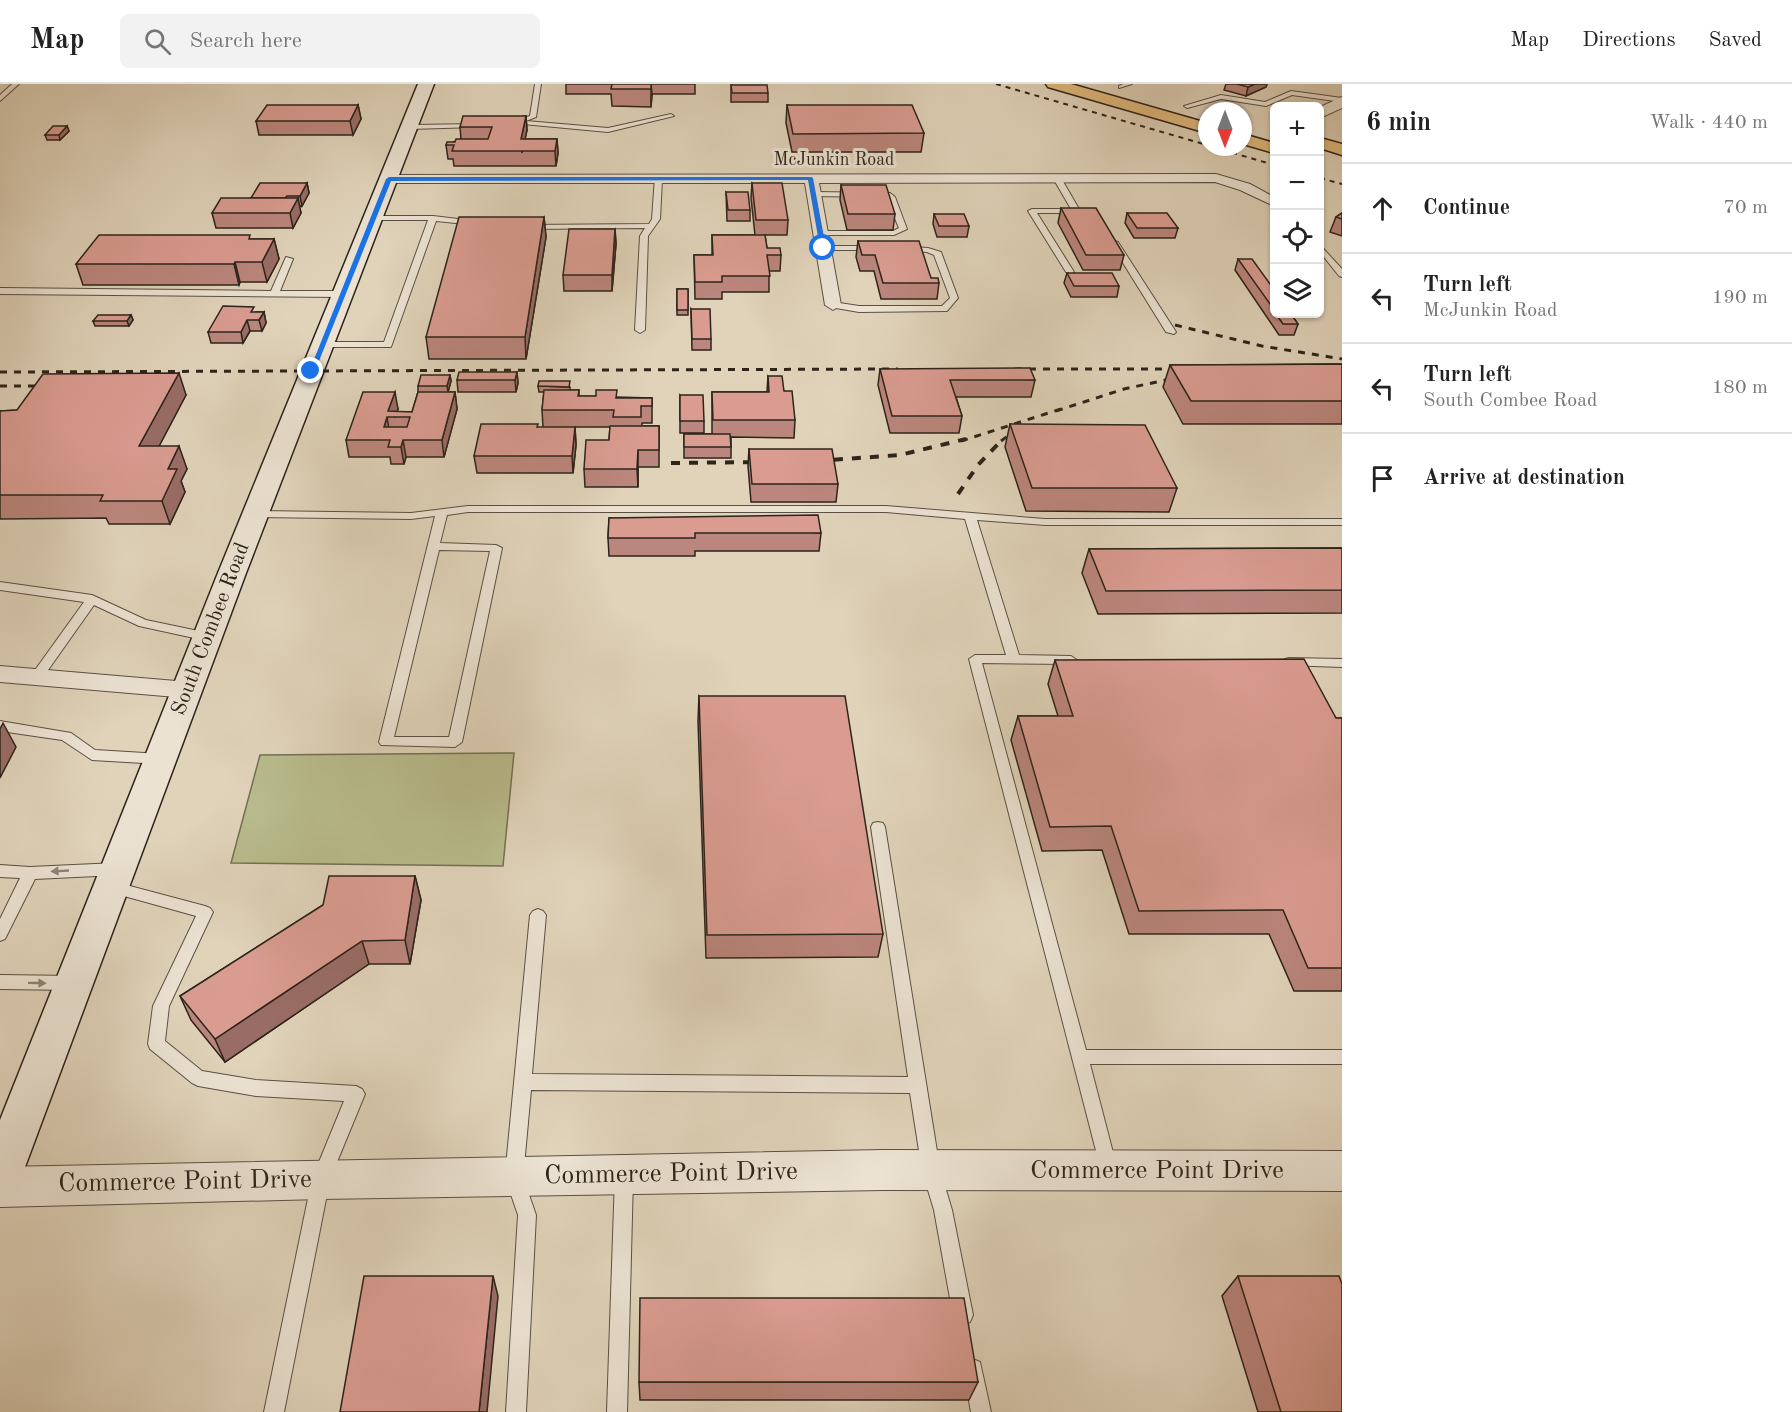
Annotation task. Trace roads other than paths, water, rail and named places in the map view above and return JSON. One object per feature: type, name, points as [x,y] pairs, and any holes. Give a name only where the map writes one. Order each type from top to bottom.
[{"type":"main road","name":"South Combee Road","points":[[0,1175],[256,514],[426,84]]},
{"type":"main road","points":[[1058,85],[1113,93],[1198,116]]},
{"type":"main road","points":[[1058,85],[1198,125]]},
{"type":"main road","points":[[1120,85],[1198,109]]},
{"type":"main road","points":[[1252,129],[1270,131]]},
{"type":"main road","points":[[1252,142],[1270,147]]},
{"type":"main road","points":[[1324,144],[1342,150]]},
{"type":"main road","points":[[1324,161],[1342,167]]},
{"type":"street","points":[[1324,111],[1342,101]]},
{"type":"street","name":"McJunkin Road","points":[[389,179],[658,179],[812,186],[1057,178],[1216,178],[1245,187],[1270,200]]},
{"type":"street","points":[[812,186],[832,305]]},
{"type":"street","points":[[0,674],[188,690]]},
{"type":"street","name":"Commerce Point Drive","points":[[0,1187],[321,1179],[931,1170],[1342,1171]]},
{"type":"lane","points":[[0,99],[15,84]]},
{"type":"lane","points":[[505,125],[533,117],[538,84]]},
{"type":"lane","points":[[1187,106],[1221,97],[1266,104],[1291,93],[1342,101]]},
{"type":"lane","points":[[514,122],[555,128],[608,130],[671,116]]},
{"type":"lane","points":[[410,127],[482,125]]},
{"type":"lane","points":[[1057,178],[1076,211]]},
{"type":"lane","points":[[640,330],[644,236],[656,219],[658,179]]},
{"type":"lane","points":[[812,186],[887,195],[891,197],[903,229],[894,233],[821,241]]},
{"type":"lane","points":[[1070,273],[1032,211],[1094,211],[1101,221]]},
{"type":"lane","points":[[373,218],[433,218],[479,224]]},
{"type":"lane","points":[[322,345],[388,345],[433,218]]},
{"type":"lane","points":[[519,226],[651,226]]},
{"type":"lane","points":[[1107,231],[1171,332]]},
{"type":"lane","points":[[821,241],[883,248]]},
{"type":"lane","points":[[832,305],[859,309],[944,309],[950,304],[954,298],[938,254],[921,249],[893,248]]},
{"type":"lane","points":[[1324,252],[1342,274]]},
{"type":"lane","points":[[274,294],[290,260]]},
{"type":"lane","points":[[0,291],[342,294]]},
{"type":"lane","points":[[256,514],[411,516],[468,509],[886,509],[1045,522],[1342,522]]},
{"type":"lane","points":[[434,546],[496,548],[455,742],[386,742],[442,512]]},
{"type":"lane","points":[[970,516],[1014,660]]},
{"type":"lane","points":[[0,586],[92,599],[143,623],[208,637]]},
{"type":"lane","points":[[36,677],[92,599]]},
{"type":"lane","points":[[1085,660],[975,659],[1109,1171]]},
{"type":"lane","points":[[1272,662],[1342,663]]},
{"type":"lane","points":[[0,726],[66,736],[92,755],[161,759]]},
{"type":"lane","points":[[878,826],[931,1170],[943,1210],[981,1412]]},
{"type":"lane","points":[[0,871],[115,878],[205,912],[161,1006],[156,1044],[198,1077],[256,1088],[356,1094],[321,1179],[274,1412]]},
{"type":"lane","points":[[0,935],[30,873]]},
{"type":"lane","points":[[516,1412],[527,1215],[514,1177],[538,915]]},
{"type":"lane","points":[[0,982],[74,983]]},
{"type":"lane","points":[[1080,1057],[1342,1057]]},
{"type":"lane","points":[[523,1082],[918,1084]]},
{"type":"lane","points":[[617,1412],[624,1175]]},
{"type":"railway","points":[[996,84],[1198,142]]},
{"type":"railway","points":[[1244,156],[1270,164]]},
{"type":"railway","points":[[1324,179],[1342,184]]},
{"type":"railway","points":[[1175,325],[1262,346],[1342,359]]},
{"type":"railway","points":[[0,372],[898,369]]},
{"type":"railway","points":[[1015,369],[1186,369]]},
{"type":"railway","points":[[1056,411],[1124,389],[1180,377]]},
{"type":"railway","points":[[0,386],[51,386]]},
{"type":"railway","points":[[961,441],[1061,409]]},
{"type":"railway","points":[[1001,441],[1020,427]]},
{"type":"railway","points":[[816,461],[900,455],[966,439]]},
{"type":"railway","points":[[958,494],[978,465],[1001,441]]},
{"type":"railway","points":[[671,463],[765,462]]}]
